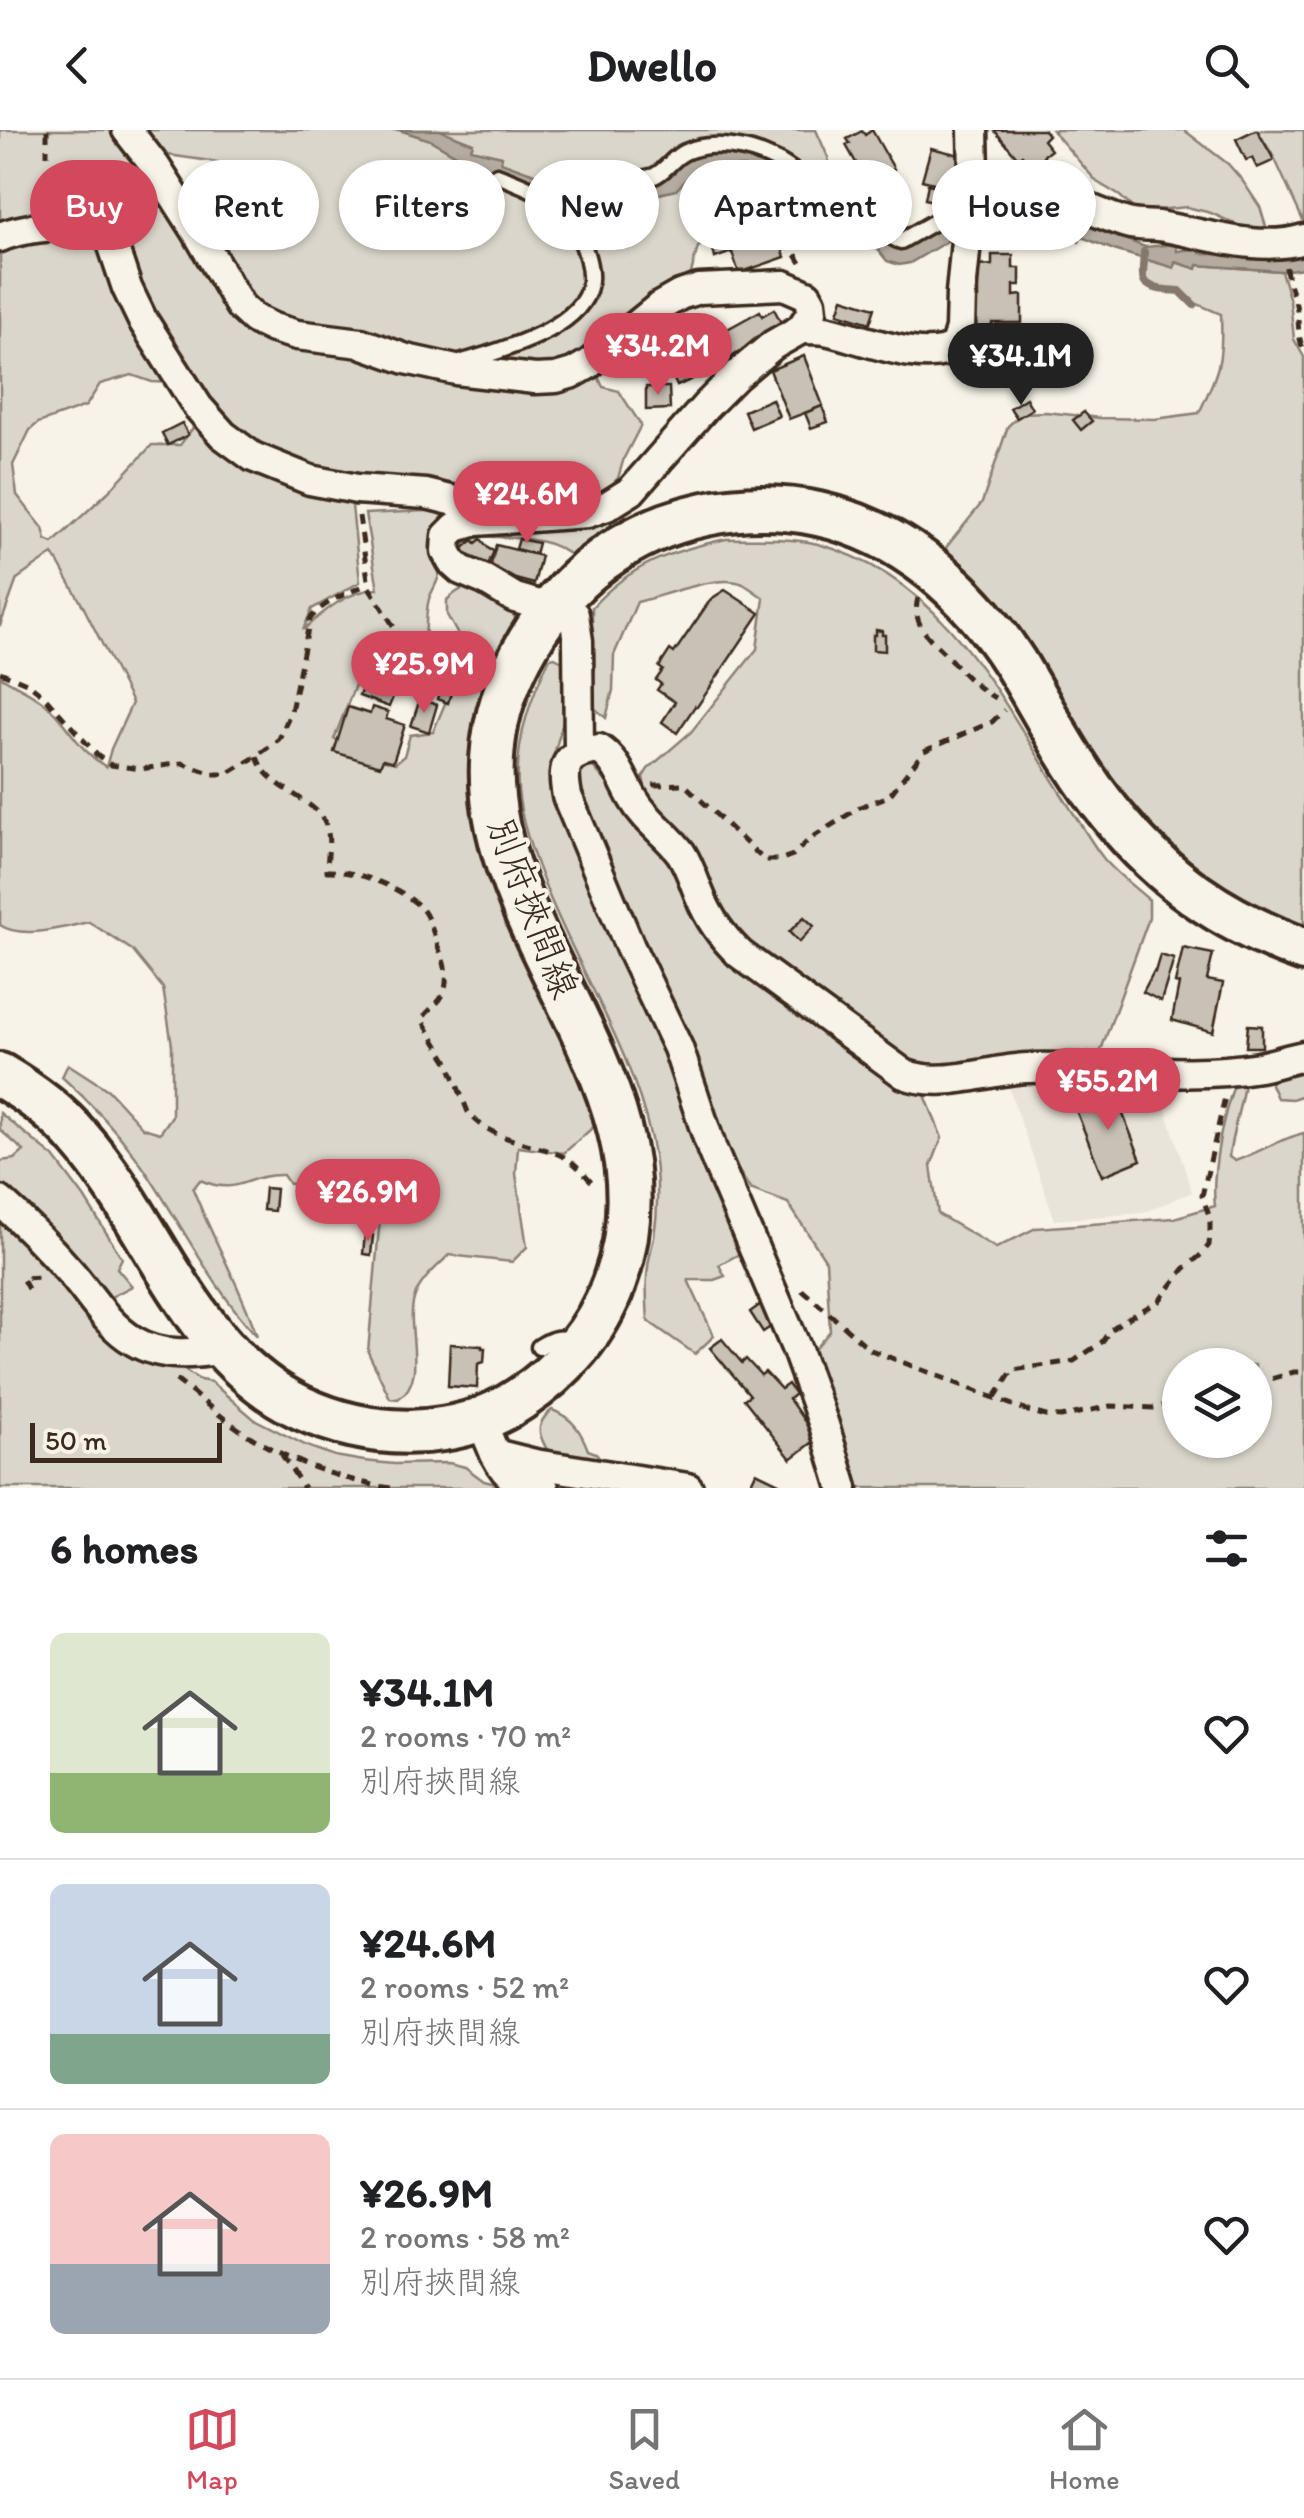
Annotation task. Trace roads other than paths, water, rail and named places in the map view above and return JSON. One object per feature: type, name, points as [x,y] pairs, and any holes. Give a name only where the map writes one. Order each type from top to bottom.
[{"type":"main road","name":"別府挾間線","points":[[0,1075],[41,1102],[77,1135],[111,1178],[198,1316],[225,1350],[272,1392],[344,1424],[382,1431],[453,1428],[488,1438],[510,1406],[559,1368],[560,1346],[598,1319],[612,1290],[628,1234],[630,1204],[625,1146],[606,1084],[528,916],[502,846],[495,818],[491,761],[502,700],[527,645],[551,607],[582,574],[616,524],[649,531],[680,519],[722,511],[768,508],[815,513],[866,528],[916,556],[959,594],[998,639],[1082,778],[1138,846],[1214,909],[1257,932],[1304,950]]},
{"type":"street","points":[[127,130],[155,166],[240,306],[254,319],[297,335],[362,343],[406,359],[456,370],[556,378],[590,364],[660,307],[698,289],[765,285],[794,288],[807,296],[812,312],[802,329],[737,375],[706,406],[631,492],[616,524],[587,513],[564,514],[476,521],[456,527],[447,536],[446,551],[462,570],[515,598],[574,615],[578,641],[579,752]]},
{"type":"street","points":[[973,130],[974,160]]},
{"type":"street","points":[[1096,211],[1131,224],[1200,236],[1286,244],[1304,239]]},
{"type":"street","points":[[0,237],[56,226],[99,226],[108,231],[127,288],[142,318],[198,407],[222,434],[253,456],[310,480],[357,489],[426,494],[459,502],[539,500],[564,514]]},
{"type":"street","points":[[802,329],[823,330],[917,352],[942,353],[958,341],[965,250]]},
{"type":"street","points":[[843,1488],[797,1350],[712,1150],[678,1048],[630,947],[567,796],[566,763],[579,752],[599,749],[608,754],[636,804],[679,851],[714,925],[726,941],[904,1074],[931,1081],[1013,1069],[1070,1067],[1197,1072],[1258,1067],[1304,1056]]},
{"type":"street","points":[[0,1201],[73,1275],[103,1313],[134,1341],[186,1355],[225,1350]]},
{"type":"street","points":[[488,1438],[505,1474],[521,1483],[544,1488]]},
{"type":"street","points":[[488,1438],[535,1464],[688,1488]]},
{"type":"lane","points":[[659,173],[678,154],[697,146],[738,147],[775,160],[817,186],[861,198],[892,238],[900,241],[932,226]]},
{"type":"lane","points":[[456,370],[463,362],[539,336],[565,319],[588,292],[590,279],[584,250]]},
{"type":"waterway","points":[[1144,252],[1144,281],[1156,288],[1180,291],[1194,305]]}]
